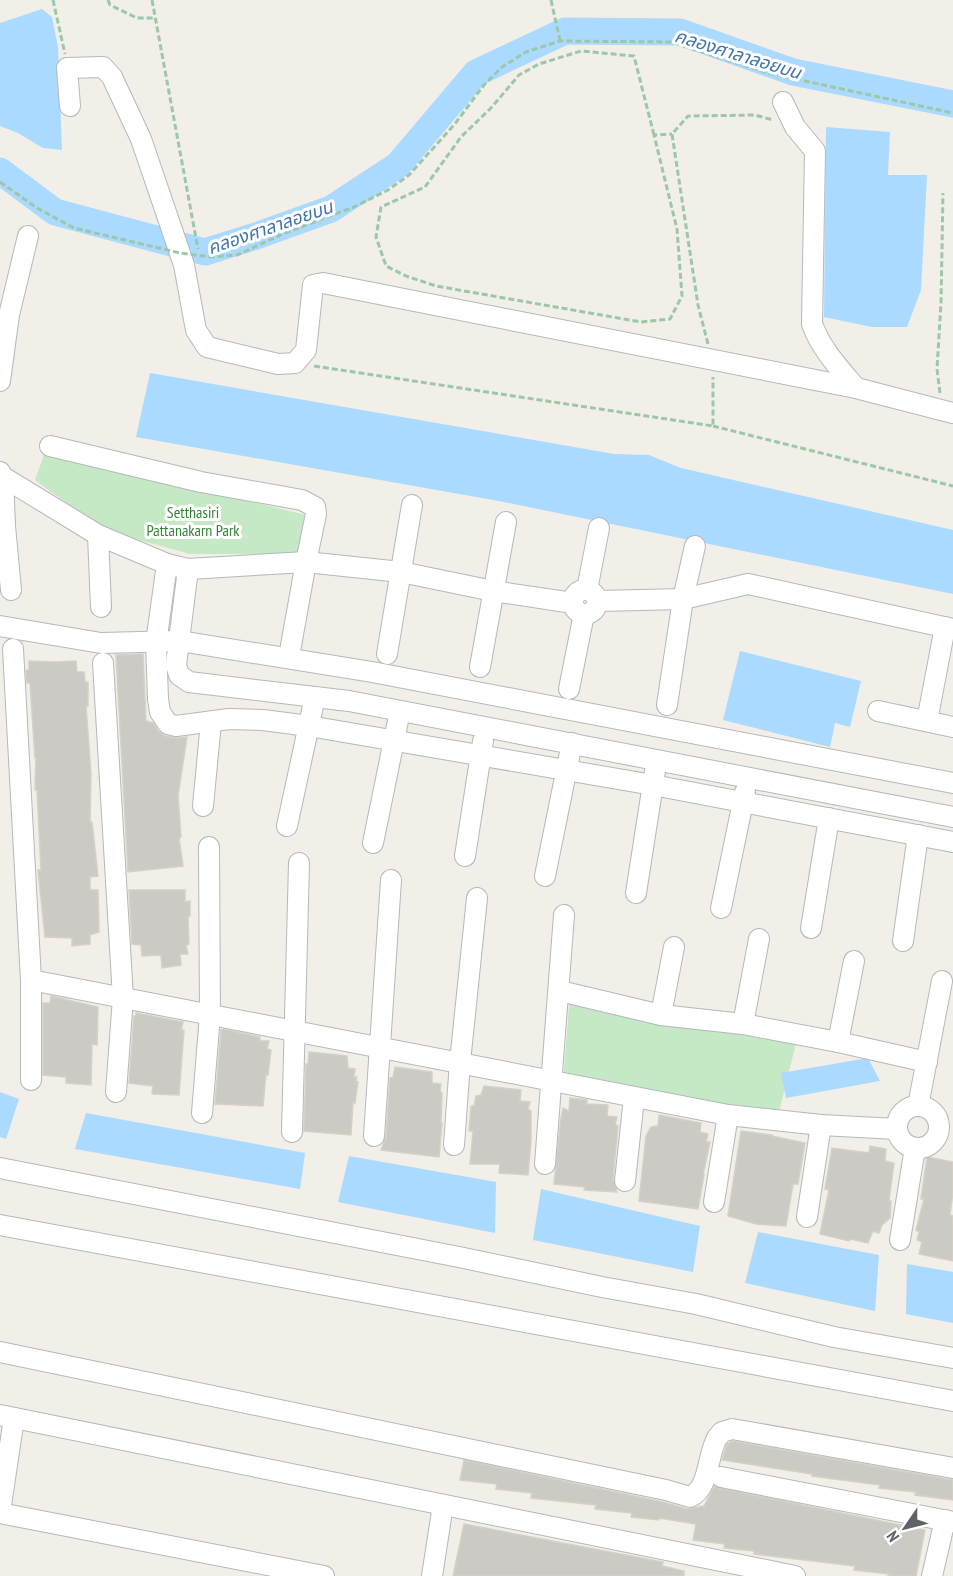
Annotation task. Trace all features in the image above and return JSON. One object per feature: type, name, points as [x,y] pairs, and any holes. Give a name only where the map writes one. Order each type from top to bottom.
[{"type":"street","points":[[70,106],[67,68],[103,67],[112,77],[141,139],[189,253],[184,265],[196,330],[207,347],[278,364],[295,363],[306,350],[313,285],[323,283],[856,388],[947,411]]},
{"type":"street","points":[[783,102],[795,127],[815,151],[812,324],[830,358],[856,388]]},
{"type":"street","points":[[0,381],[9,315],[28,236]]},
{"type":"street","points":[[50,446],[201,482],[302,500],[315,507],[316,514],[290,651]]},
{"type":"street","points":[[1,475],[98,534],[166,564],[188,569],[306,561],[401,572],[493,591],[585,602],[683,599],[748,584],[949,628],[927,722]]},
{"type":"street","points":[[1,475],[11,590]]},
{"type":"street","points":[[387,654],[412,505]]},
{"type":"street","points":[[480,667],[506,522]]},
{"type":"street","points":[[570,689],[599,528]]},
{"type":"street","points":[[98,534],[101,607]]},
{"type":"street","points":[[667,705],[683,599],[695,546]]},
{"type":"street","points":[[166,564],[156,643],[158,699],[160,712],[168,724],[176,726],[229,719],[263,720],[309,726],[482,754],[953,842]]},
{"type":"street","points":[[188,569],[176,665],[179,675],[189,682],[315,697],[400,711],[953,817]]},
{"type":"street","points":[[0,626],[101,644],[180,641],[372,672],[953,783]]},
{"type":"street","points":[[13,649],[31,980],[31,1080]]},
{"type":"street","points":[[103,663],[123,998],[116,1092]]},
{"type":"street","points":[[287,826],[315,697]]},
{"type":"street","points":[[373,843],[400,711]]},
{"type":"street","points":[[878,711],[953,727]]},
{"type":"street","points":[[202,807],[211,722]]},
{"type":"street","points":[[465,856],[486,727]]},
{"type":"street","points":[[545,876],[572,743]]},
{"type":"street","points":[[636,893],[656,760]]},
{"type":"street","points":[[721,908],[747,778]]},
{"type":"street","points":[[811,928],[829,818]]},
{"type":"street","points":[[903,941],[918,835]]},
{"type":"street","points":[[202,1113],[210,1015],[209,847]]},
{"type":"street","points":[[292,1132],[299,863]]},
{"type":"street","points":[[374,1136],[391,880]]},
{"type":"street","points":[[454,1144],[477,898]]},
{"type":"street","points":[[544,1164],[560,992],[564,915]]},
{"type":"street","points":[[743,1024],[759,939]]},
{"type":"street","points":[[660,1015],[674,947]]},
{"type":"street","points":[[838,1042],[854,961]]},
{"type":"street","points":[[31,980],[728,1115],[821,1125],[897,1129]]},
{"type":"street","points":[[918,1106],[942,981]]},
{"type":"street","points":[[560,992],[660,1015],[743,1024],[927,1062]]},
{"type":"street","points":[[626,1181],[634,1098]]},
{"type":"street","points":[[918,1106],[944,1115],[940,1128],[946,1135],[929,1146],[915,1148],[903,1142],[897,1129],[900,1116],[905,1110],[918,1106]]},
{"type":"street","points":[[714,1202],[728,1115]]},
{"type":"street","points":[[807,1217],[821,1125]]},
{"type":"street","points":[[900,1240],[915,1148]]},
{"type":"street","points":[[0,1168],[696,1304],[834,1337],[953,1358]]},
{"type":"street","points":[[0,1225],[953,1401]]},
{"type":"street","points":[[0,1352],[655,1487],[690,1497],[696,1495],[702,1485],[717,1438],[722,1432],[732,1429],[953,1468]]},
{"type":"street","points":[[324,1576],[0,1512],[7,1417],[795,1576]]},
{"type":"street","points":[[721,1477],[949,1521],[932,1576]]},
{"type":"street","points":[[432,1576],[443,1505]]},
{"type":"path","points":[[53,0],[67,68]]},
{"type":"path","points":[[108,0],[110,5],[137,18],[154,18]]},
{"type":"path","points":[[152,0],[188,196],[189,253]]},
{"type":"path","points":[[550,0],[560,41]]},
{"type":"path","points":[[0,182],[38,208],[74,228],[212,257],[237,255],[285,233],[354,207],[388,190],[409,175],[454,125],[484,85],[502,67],[526,52],[560,41],[671,42],[768,74],[953,113]]},
{"type":"path","points":[[581,51],[634,57],[654,135],[677,229],[682,296],[670,319],[641,322],[436,286],[406,276],[386,266],[376,237],[381,207],[425,187],[460,137],[491,108],[519,75],[539,64],[581,51]]},
{"type":"path","points":[[654,135],[672,134],[688,116],[755,115],[795,127]]},
{"type":"path","points":[[672,134],[698,305],[713,360],[713,426]]},
{"type":"path","points":[[943,193],[937,369],[947,411]]},
{"type":"path","points":[[295,363],[713,426],[953,486]]},
{"type":"green space","name":"Setthasiri Pattanakarn Park","points":[[45,452],[306,515],[302,554],[190,554],[103,530],[35,480]]},
{"type":"green space","points":[[570,994],[797,1039],[777,1120],[563,1083]]},
{"type":"water","points":[[42,9],[52,17],[58,47],[62,150],[43,148],[18,133],[0,126],[0,23]]},
{"type":"water","points":[[826,127],[890,132],[888,175],[927,175],[921,290],[907,327],[872,327],[824,317]]},
{"type":"water","points":[[150,373],[614,454],[649,455],[681,468],[953,530],[953,594],[499,501],[136,437]]},
{"type":"water","points":[[740,651],[861,681],[850,727],[835,723],[830,747],[723,720]]},
{"type":"water","points":[[868,1058],[880,1081],[786,1098],[781,1073]]},
{"type":"water","points":[[0,1092],[19,1099],[6,1139],[0,1137]]},
{"type":"water","points":[[86,1113],[305,1153],[300,1189],[75,1149]]},
{"type":"water","points":[[349,1156],[496,1182],[495,1233],[338,1202]]},
{"type":"water","points":[[541,1189],[700,1226],[693,1272],[533,1240]]},
{"type":"water","points":[[758,1232],[879,1255],[875,1311],[745,1283]]},
{"type":"water","points":[[907,1264],[953,1272],[953,1323],[906,1314]]},
{"type":"building","points":[[143,654],[146,721],[153,723],[165,736],[187,737],[178,796],[181,837],[179,838],[183,866],[128,872],[116,655]]},
{"type":"building","points":[[29,661],[76,661],[77,672],[84,672],[85,682],[88,682],[88,706],[86,706],[91,774],[90,822],[92,822],[98,876],[90,877],[90,890],[98,890],[99,932],[90,935],[90,944],[72,946],[72,938],[45,937],[38,870],[41,870],[37,790],[35,790],[36,758],[30,683],[27,683],[26,671],[29,669]]},
{"type":"building","points":[[129,890],[185,890],[185,902],[190,901],[189,944],[186,945],[188,954],[180,954],[181,965],[162,968],[161,955],[142,956],[141,945],[132,944]]},
{"type":"building","points":[[51,996],[98,1007],[97,1045],[92,1044],[91,1085],[66,1083],[66,1077],[43,1075],[43,1003],[50,1003]]},
{"type":"building","points":[[136,1013],[183,1022],[179,1095],[152,1094],[153,1086],[129,1083]]},
{"type":"building","points":[[221,1030],[260,1037],[260,1041],[269,1041],[267,1049],[271,1050],[263,1106],[215,1104]]},
{"type":"building","points":[[309,1052],[347,1056],[348,1068],[355,1069],[354,1077],[357,1077],[358,1082],[355,1103],[353,1102],[351,1135],[304,1131],[306,1064],[308,1064]]},
{"type":"building","points":[[395,1067],[432,1072],[432,1083],[441,1084],[442,1123],[439,1157],[381,1150],[386,1137],[390,1078],[393,1077]]},
{"type":"building","points":[[484,1086],[521,1090],[520,1101],[530,1102],[528,1109],[531,1111],[531,1141],[528,1175],[499,1173],[500,1164],[470,1164],[473,1131],[469,1131],[471,1106],[474,1106],[476,1096],[481,1095]]},
{"type":"building","points":[[570,1098],[587,1100],[587,1104],[608,1105],[607,1116],[617,1117],[613,1180],[617,1192],[584,1190],[585,1187],[554,1184],[561,1118],[563,1108],[569,1111]]},
{"type":"building","points":[[659,1115],[701,1123],[700,1132],[708,1134],[706,1142],[710,1142],[698,1209],[639,1201],[646,1136],[651,1127],[658,1126]]},
{"type":"building","points":[[741,1131],[805,1143],[798,1184],[793,1184],[786,1226],[756,1224],[728,1216]]},
{"type":"building","points":[[870,1146],[886,1149],[885,1161],[894,1163],[889,1201],[891,1201],[890,1218],[882,1225],[879,1233],[873,1231],[868,1243],[820,1234],[829,1190],[825,1189],[832,1148],[869,1153]]},
{"type":"building","points":[[927,1157],[953,1162],[950,1215],[953,1216],[953,1261],[919,1254],[922,1242],[917,1240],[919,1232],[916,1230],[924,1199],[921,1199]]},
{"type":"building","points":[[733,1441],[953,1480],[953,1500],[915,1495],[916,1492],[879,1488],[880,1485],[722,1460],[727,1444]]},
{"type":"building","points":[[464,1460],[687,1509],[704,1506],[714,1487],[925,1530],[916,1576],[888,1576],[889,1574],[854,1570],[855,1566],[754,1554],[754,1551],[724,1548],[725,1544],[693,1540],[696,1524],[659,1518],[659,1520],[631,1517],[632,1513],[595,1509],[596,1505],[531,1498],[532,1493],[496,1489],[497,1484],[460,1480]]},
{"type":"building","points":[[464,1524],[663,1562],[662,1566],[684,1571],[684,1576],[453,1576]]},
{"type":"waterway","name":"คลองศาลาลอยบน","points":[[0,171],[55,212],[205,252],[331,209],[398,165],[476,73],[565,31],[680,32],[793,72],[953,104]]}]
